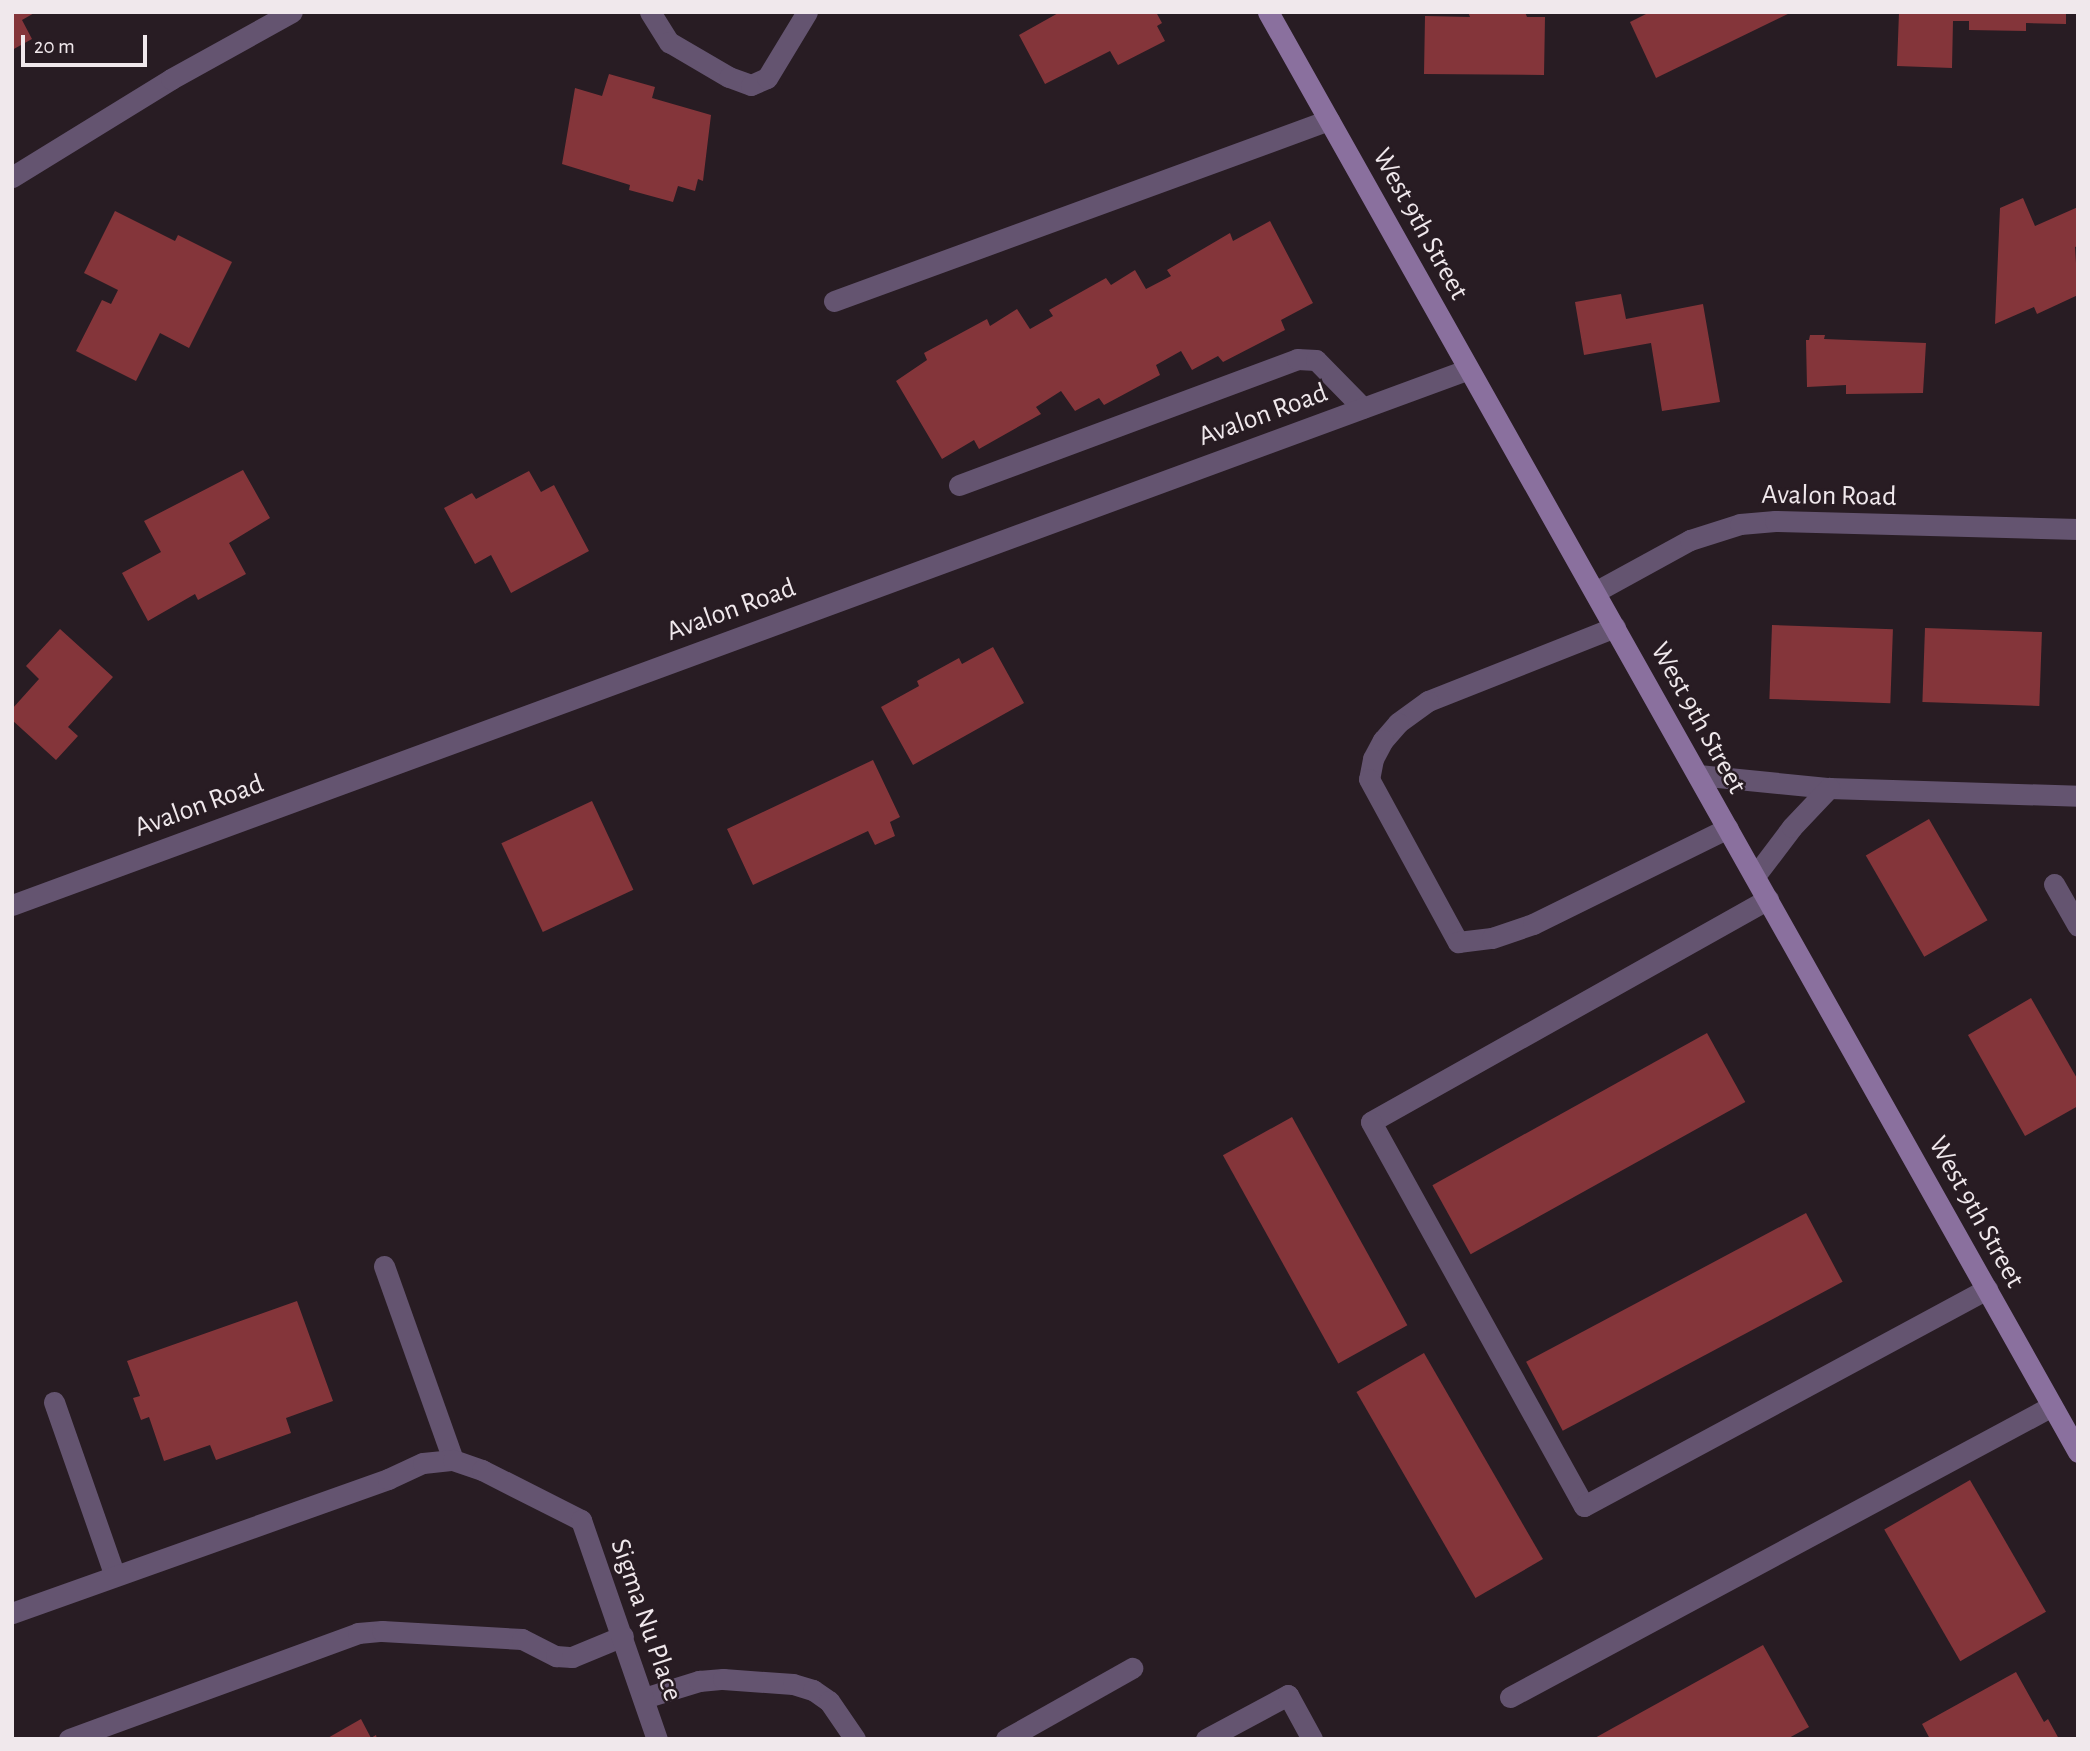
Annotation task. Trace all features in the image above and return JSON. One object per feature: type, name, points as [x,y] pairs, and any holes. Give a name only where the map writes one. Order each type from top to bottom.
[{"type":"main road","name":"West 9th Street","points":[[1268,12],[2078,1452]]},
{"type":"street","points":[[12,177],[171,79],[292,12]]},
{"type":"street","points":[[650,12],[670,42],[729,77],[751,85],[767,78],[807,12]]},
{"type":"street","points":[[834,301],[1329,120]]},
{"type":"street","points":[[959,485],[1297,359],[1316,360],[1363,408]]},
{"type":"street","name":"Avalon Road","points":[[12,905],[1469,369]]},
{"type":"street","name":"Avalon Road","points":[[1595,592],[1690,540],[1740,524],[1775,521],[2078,529]]},
{"type":"street","points":[[1615,627],[1428,701],[1398,723],[1373,760],[1369,779],[1458,942],[1492,938],[1533,924],[1728,828]]},
{"type":"street","points":[[1698,775],[1829,788],[2078,796]]},
{"type":"street","points":[[1755,876],[1792,827],[1829,788]]},
{"type":"street","points":[[2054,884],[2078,926]]},
{"type":"street","points":[[1768,899],[1371,1122],[1584,1506],[1987,1289]]},
{"type":"street","points":[[12,1613],[388,1479],[424,1463],[453,1460],[384,1266]]},
{"type":"street","points":[[54,1402],[115,1576]]},
{"type":"street","points":[[1510,1697],[2052,1406]]},
{"type":"street","name":"Sigma Nu Place","points":[[453,1460],[482,1470],[581,1521],[657,1739]]},
{"type":"street","points":[[69,1739],[358,1633],[382,1631],[522,1639],[556,1656],[572,1657],[623,1636]]},
{"type":"street","points":[[1006,1739],[1132,1668]]},
{"type":"street","points":[[644,1698],[699,1681],[723,1678],[793,1684],[813,1690],[829,1701],[855,1739]]},
{"type":"street","points":[[1206,1739],[1288,1695],[1312,1739]]},
{"type":"building","points":[[12,12],[36,12],[22,20],[32,39],[12,50]]},
{"type":"building","points":[[1060,12],[1156,12],[1162,23],[1157,26],[1165,41],[1118,65],[1110,51],[1045,84],[1019,35]]},
{"type":"building","points":[[1468,12],[1525,12],[1527,17],[1545,17],[1544,75],[1424,74],[1425,16],[1470,17]]},
{"type":"building","points":[[1650,12],[1792,12],[1656,78],[1630,22]]},
{"type":"building","points":[[1899,12],[2066,12],[2066,24],[2026,23],[2026,31],[1969,30],[1969,21],[1953,21],[1952,68],[1897,66]]},
{"type":"building","points":[[609,74],[655,87],[652,98],[711,115],[703,181],[698,179],[695,191],[678,186],[673,202],[629,190],[630,185],[562,164],[575,88],[602,96]]},
{"type":"building","points":[[2023,198],[2035,226],[2078,207],[2078,246],[2075,247],[2078,295],[2037,314],[2034,307],[1995,324],[2000,208]]},
{"type":"building","points":[[115,211],[175,241],[178,235],[232,262],[189,348],[160,333],[136,381],[76,351],[102,300],[111,304],[118,290],[84,273]]},
{"type":"building","points":[[1270,221],[1313,303],[1281,320],[1285,330],[1223,362],[1218,356],[1192,370],[1181,351],[1156,365],[1160,375],[1104,405],[1099,398],[1075,411],[1061,391],[1036,407],[1041,414],[979,449],[974,440],[942,459],[896,381],[927,360],[924,353],[987,319],[990,326],[1017,309],[1030,329],[1053,316],[1049,310],[1106,278],[1111,285],[1135,270],[1146,289],[1171,276],[1167,270],[1230,233],[1233,241]]},
{"type":"building","points":[[1621,294],[1626,319],[1703,304],[1720,402],[1662,411],[1651,343],[1584,355],[1575,302]]},
{"type":"building","points":[[1810,335],[1825,335],[1824,339],[1926,343],[1923,393],[1846,394],[1846,385],[1807,387],[1806,340],[1809,340]]},
{"type":"building","points":[[243,470],[270,518],[229,543],[246,574],[198,600],[195,594],[148,621],[122,573],[161,552],[144,521]]},
{"type":"building","points":[[529,471],[541,492],[554,485],[589,551],[511,593],[491,555],[475,564],[444,508],[472,493],[476,499]]},
{"type":"building","points":[[1772,625],[1893,629],[1890,703],[1769,699]]},
{"type":"building","points":[[1925,628],[2042,632],[2039,706],[1922,702]]},
{"type":"building","points":[[60,629],[113,677],[68,727],[78,736],[56,760],[12,720],[12,709],[39,679],[26,666]]},
{"type":"building","points":[[993,647],[1024,703],[913,765],[881,707],[919,686],[917,681],[959,658],[962,664]]},
{"type":"building","points":[[873,760],[900,817],[890,822],[895,836],[875,845],[868,831],[753,885],[727,829]]},
{"type":"building","points":[[592,801],[633,890],[543,932],[501,843]]},
{"type":"building","points":[[1929,819],[1988,920],[1924,957],[1866,856]]},
{"type":"building","points":[[2031,998],[2078,1080],[2078,1106],[2025,1136],[1968,1035]]},
{"type":"building","points":[[1707,1033],[1745,1102],[1471,1254],[1432,1185]]},
{"type":"building","points":[[1292,1117],[1407,1325],[1338,1363],[1223,1155]]},
{"type":"building","points":[[1806,1213],[1843,1282],[1563,1431],[1526,1362]]},
{"type":"building","points":[[297,1301],[333,1401],[286,1418],[291,1433],[216,1460],[210,1445],[164,1461],[149,1417],[141,1420],[133,1398],[140,1396],[127,1361]]},
{"type":"building","points":[[1424,1353],[1543,1559],[1475,1598],[1356,1392]]},
{"type":"building","points":[[1970,1480],[2046,1612],[1960,1661],[1884,1530]]},
{"type":"building","points":[[1763,1645],[1809,1727],[1787,1739],[1593,1739]]},
{"type":"building","points":[[2016,1672],[2044,1722],[2048,1719],[2059,1739],[1930,1739],[1922,1724]]},
{"type":"building","points":[[361,1719],[371,1738],[376,1735],[377,1739],[326,1739]]}]
